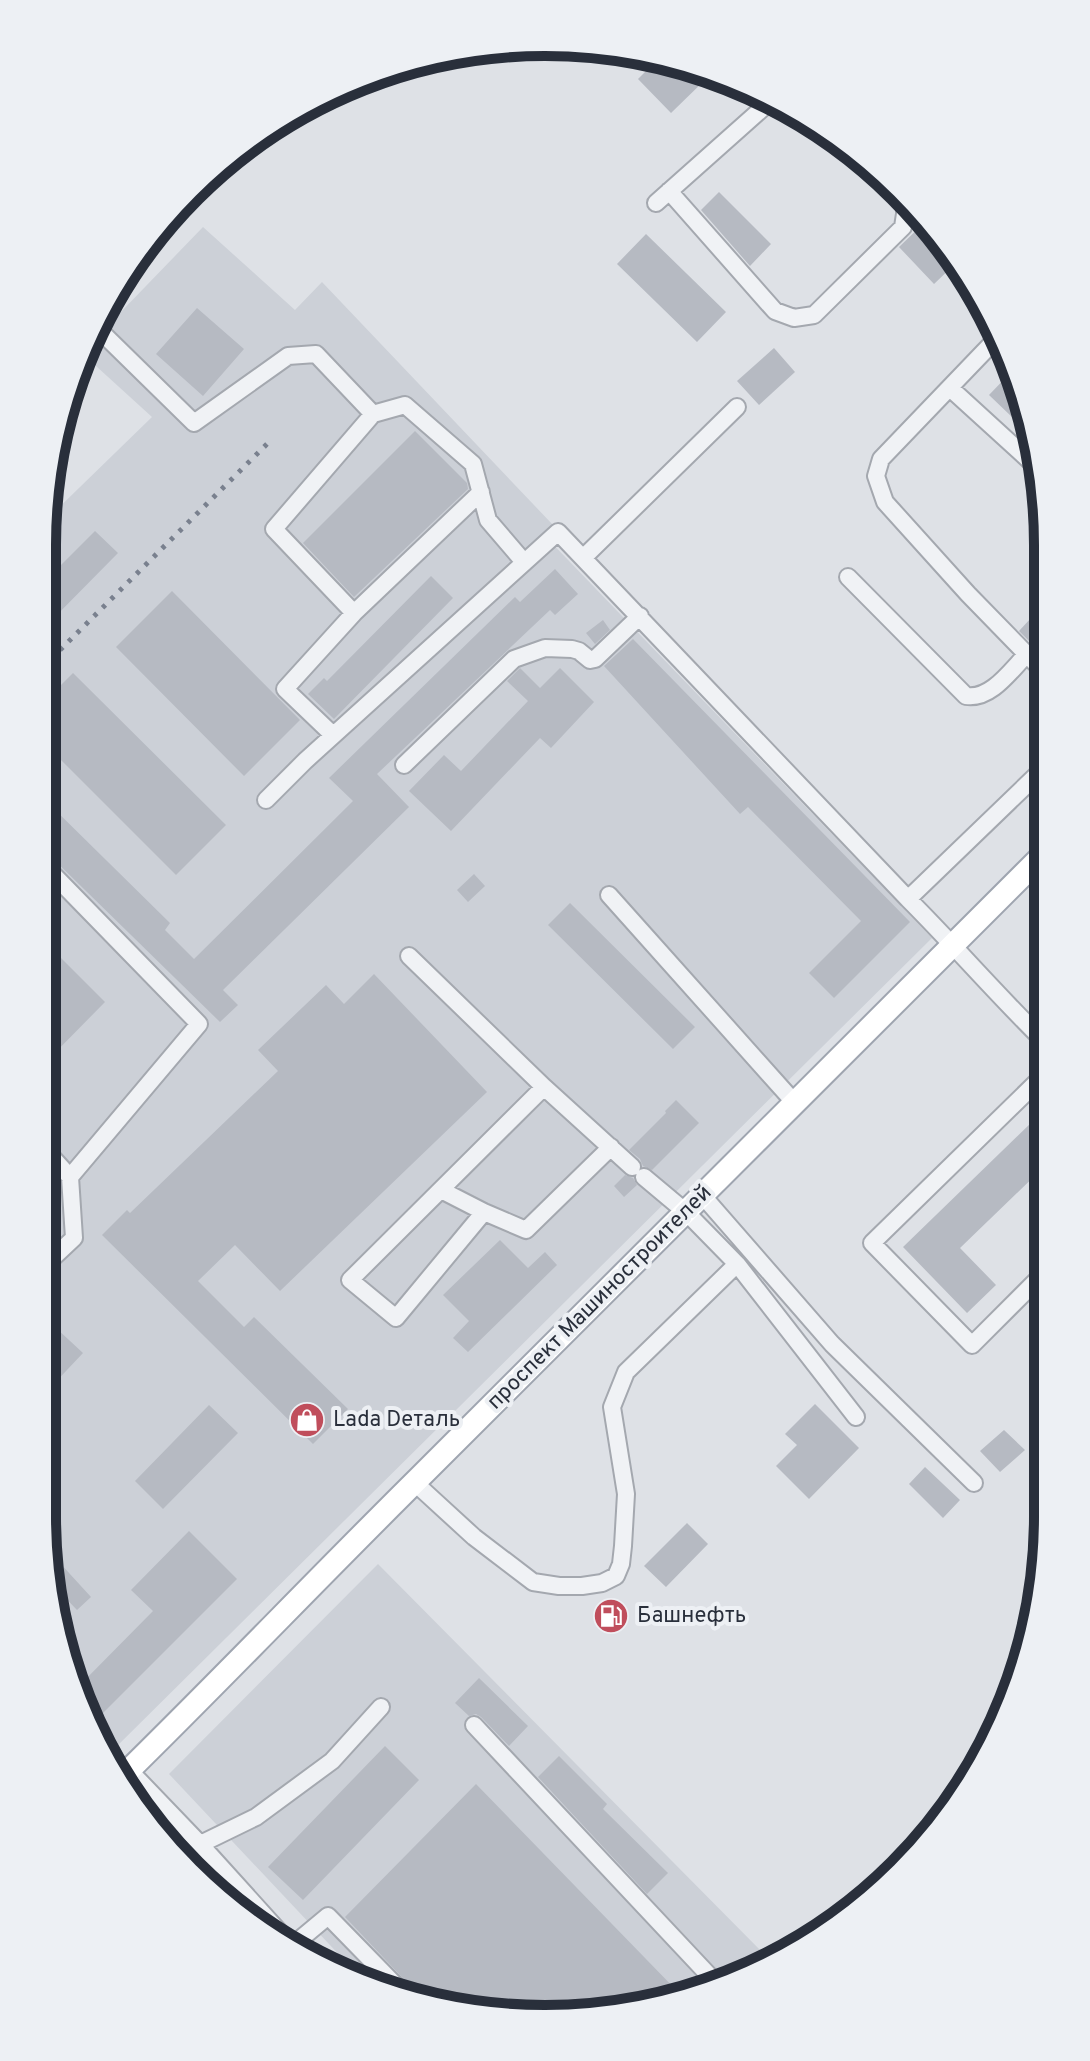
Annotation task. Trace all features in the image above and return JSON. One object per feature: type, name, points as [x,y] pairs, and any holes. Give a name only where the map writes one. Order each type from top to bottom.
[{"type":"main road","name":"проспект Машиностроителей","points":[[129,1771],[1034,864]]},
{"type":"street","points":[[763,107],[662,197],[775,311],[794,318],[814,315],[903,227],[905,214]]},
{"type":"street","points":[[104,334],[194,423],[288,356],[316,354],[373,414]]},
{"type":"street","points":[[991,345],[881,459],[876,476],[885,502],[1034,661]]},
{"type":"street","points":[[950,388],[1026,458]]},
{"type":"street","points":[[354,613],[274,529],[373,414],[405,405],[473,464],[488,520],[524,562]]},
{"type":"street","points":[[583,558],[737,407]]},
{"type":"street","points":[[333,735],[285,689],[354,613],[481,492]]},
{"type":"street","points":[[266,800],[333,735],[558,532],[1034,1030]]},
{"type":"street","points":[[848,577],[966,696],[977,698],[983,695],[1027,654]]},
{"type":"street","points":[[404,765],[514,659],[545,648],[572,649],[590,660],[595,659],[640,616]]},
{"type":"street","points":[[908,899],[1034,778]]},
{"type":"street","points":[[56,877],[199,1024],[70,1177]]},
{"type":"street","points":[[609,895],[794,1102]]},
{"type":"street","points":[[409,956],[544,1087],[687,1213],[737,1264],[856,1417]]},
{"type":"street","points":[[1034,1085],[872,1243],[972,1345],[1034,1283]]},
{"type":"street","points":[[484,1212],[396,1318],[350,1280],[544,1087]]},
{"type":"street","points":[[441,1190],[526,1230],[611,1147]]},
{"type":"street","points":[[56,1162],[70,1177],[74,1238],[56,1255]]},
{"type":"street","points":[[703,1196],[832,1344],[974,1483]]},
{"type":"street","points":[[414,1482],[474,1537],[533,1582],[582,1586],[602,1583],[616,1576],[621,1564],[626,1494],[612,1407],[626,1372],[737,1264]]},
{"type":"street","points":[[188,1850],[256,1817],[332,1761],[381,1707]]},
{"type":"street","points":[[474,1725],[710,1976]]},
{"type":"street","points":[[135,1782],[200,1844],[268,1919]]},
{"type":"street","points":[[300,1939],[328,1916],[390,1980]]},
{"type":"shaded area","points":[[203,227],[295,310],[322,282],[553,525],[544,535],[932,938],[115,1748],[93,1703],[73,1643],[60,1580],[56,1516],[57,513],[57,509],[152,417],[92,362],[108,325]]},
{"type":"shaded area","points":[[378,1564],[764,1954],[672,1988],[640,1996],[577,2004],[481,2001],[388,1979],[347,1963],[169,1774]]},
{"type":"building","points":[[650,67],[703,82],[671,113],[638,79]]},
{"type":"building","points":[[719,192],[771,244],[750,266],[701,210]]},
{"type":"building","points":[[918,229],[949,269],[934,284],[899,247]]},
{"type":"building","points":[[646,234],[726,312],[697,342],[617,264]]},
{"type":"building","points":[[197,308],[244,349],[203,396],[156,354]]},
{"type":"building","points":[[774,348],[795,372],[759,405],[737,381]]},
{"type":"building","points":[[1005,379],[1018,423],[989,395]]},
{"type":"building","points":[[415,431],[467,483],[468,489],[354,597],[303,543]]},
{"type":"building","points":[[95,531],[118,553],[56,616],[56,570]]},
{"type":"building","points":[[555,569],[578,594],[555,615],[550,610],[377,774],[409,807],[223,990],[238,1005],[220,1022],[56,862],[56,811],[170,923],[165,930],[194,959],[353,801],[329,778],[515,597],[520,602]]},
{"type":"building","points":[[431,576],[453,598],[334,719],[308,694],[324,678],[327,681]]},
{"type":"building","points":[[172,591],[300,720],[244,776],[116,647]]},
{"type":"building","points":[[1034,615],[1034,646],[1019,631]]},
{"type":"building","points":[[603,620],[610,630],[595,644],[586,633]]},
{"type":"building","points":[[633,639],[910,922],[834,998],[809,973],[861,921],[748,807],[740,814],[604,666]]},
{"type":"building","points":[[520,668],[540,688],[560,668],[594,702],[551,748],[540,738],[451,831],[409,791],[444,755],[461,771],[528,701],[507,681]]},
{"type":"building","points":[[73,673],[226,825],[176,875],[56,755],[56,690]]},
{"type":"building","points":[[474,874],[485,886],[468,902],[457,890]]},
{"type":"building","points":[[570,903],[695,1027],[673,1049],[548,925]]},
{"type":"building","points":[[56,953],[105,1002],[56,1052]]},
{"type":"building","points":[[374,974],[487,1092],[280,1291],[235,1245],[198,1281],[244,1327],[254,1317],[348,1409],[313,1444],[102,1235],[127,1210],[130,1213],[278,1071],[258,1050],[326,985],[344,1004]]},
{"type":"building","points":[[676,1100],[699,1123],[652,1170],[643,1166],[629,1150]]},
{"type":"building","points":[[1034,1122],[1034,1177],[960,1248],[996,1285],[967,1313],[903,1247]]},
{"type":"building","points":[[625,1175],[633,1178],[637,1185],[624,1197],[614,1186]]},
{"type":"building","points":[[500,1240],[528,1268],[545,1252],[557,1265],[468,1352],[453,1338],[469,1321],[443,1295]]},
{"type":"building","points":[[56,1328],[83,1353],[56,1382]]},
{"type":"building","points":[[815,1404],[859,1448],[809,1499],[776,1466],[797,1445],[785,1434]]},
{"type":"building","points":[[209,1405],[238,1433],[163,1509],[135,1481]]},
{"type":"building","points":[[1004,1430],[1025,1450],[1000,1472],[980,1451]]},
{"type":"building","points":[[925,1467],[960,1500],[943,1518],[909,1484]]},
{"type":"building","points":[[687,1523],[708,1544],[666,1587],[644,1566]]},
{"type":"building","points":[[189,1531],[237,1579],[99,1717],[85,1680],[153,1611],[131,1590]]},
{"type":"building","points":[[58,1561],[91,1597],[77,1610],[62,1595]]},
{"type":"building","points":[[610,1600],[620,1610],[608,1622],[598,1612]]},
{"type":"building","points":[[479,1678],[528,1726],[509,1746],[481,1717],[476,1714],[469,1716],[455,1703]]},
{"type":"building","points":[[385,1746],[419,1780],[303,1900],[268,1867]]},
{"type":"building","points":[[559,1756],[607,1804],[603,1809],[668,1873],[647,1894],[538,1777]]},
{"type":"building","points":[[476,1784],[674,1987],[640,1996],[577,2004],[513,2004],[450,1996],[410,1986],[345,1917]]},
{"type":"railway","points":[[56,654],[271,440]]},
{"type":"place","name":"Lada Dеталь","points":[[307,1420]]},
{"type":"place","name":"Башнефть","points":[[611,1616]]}]
